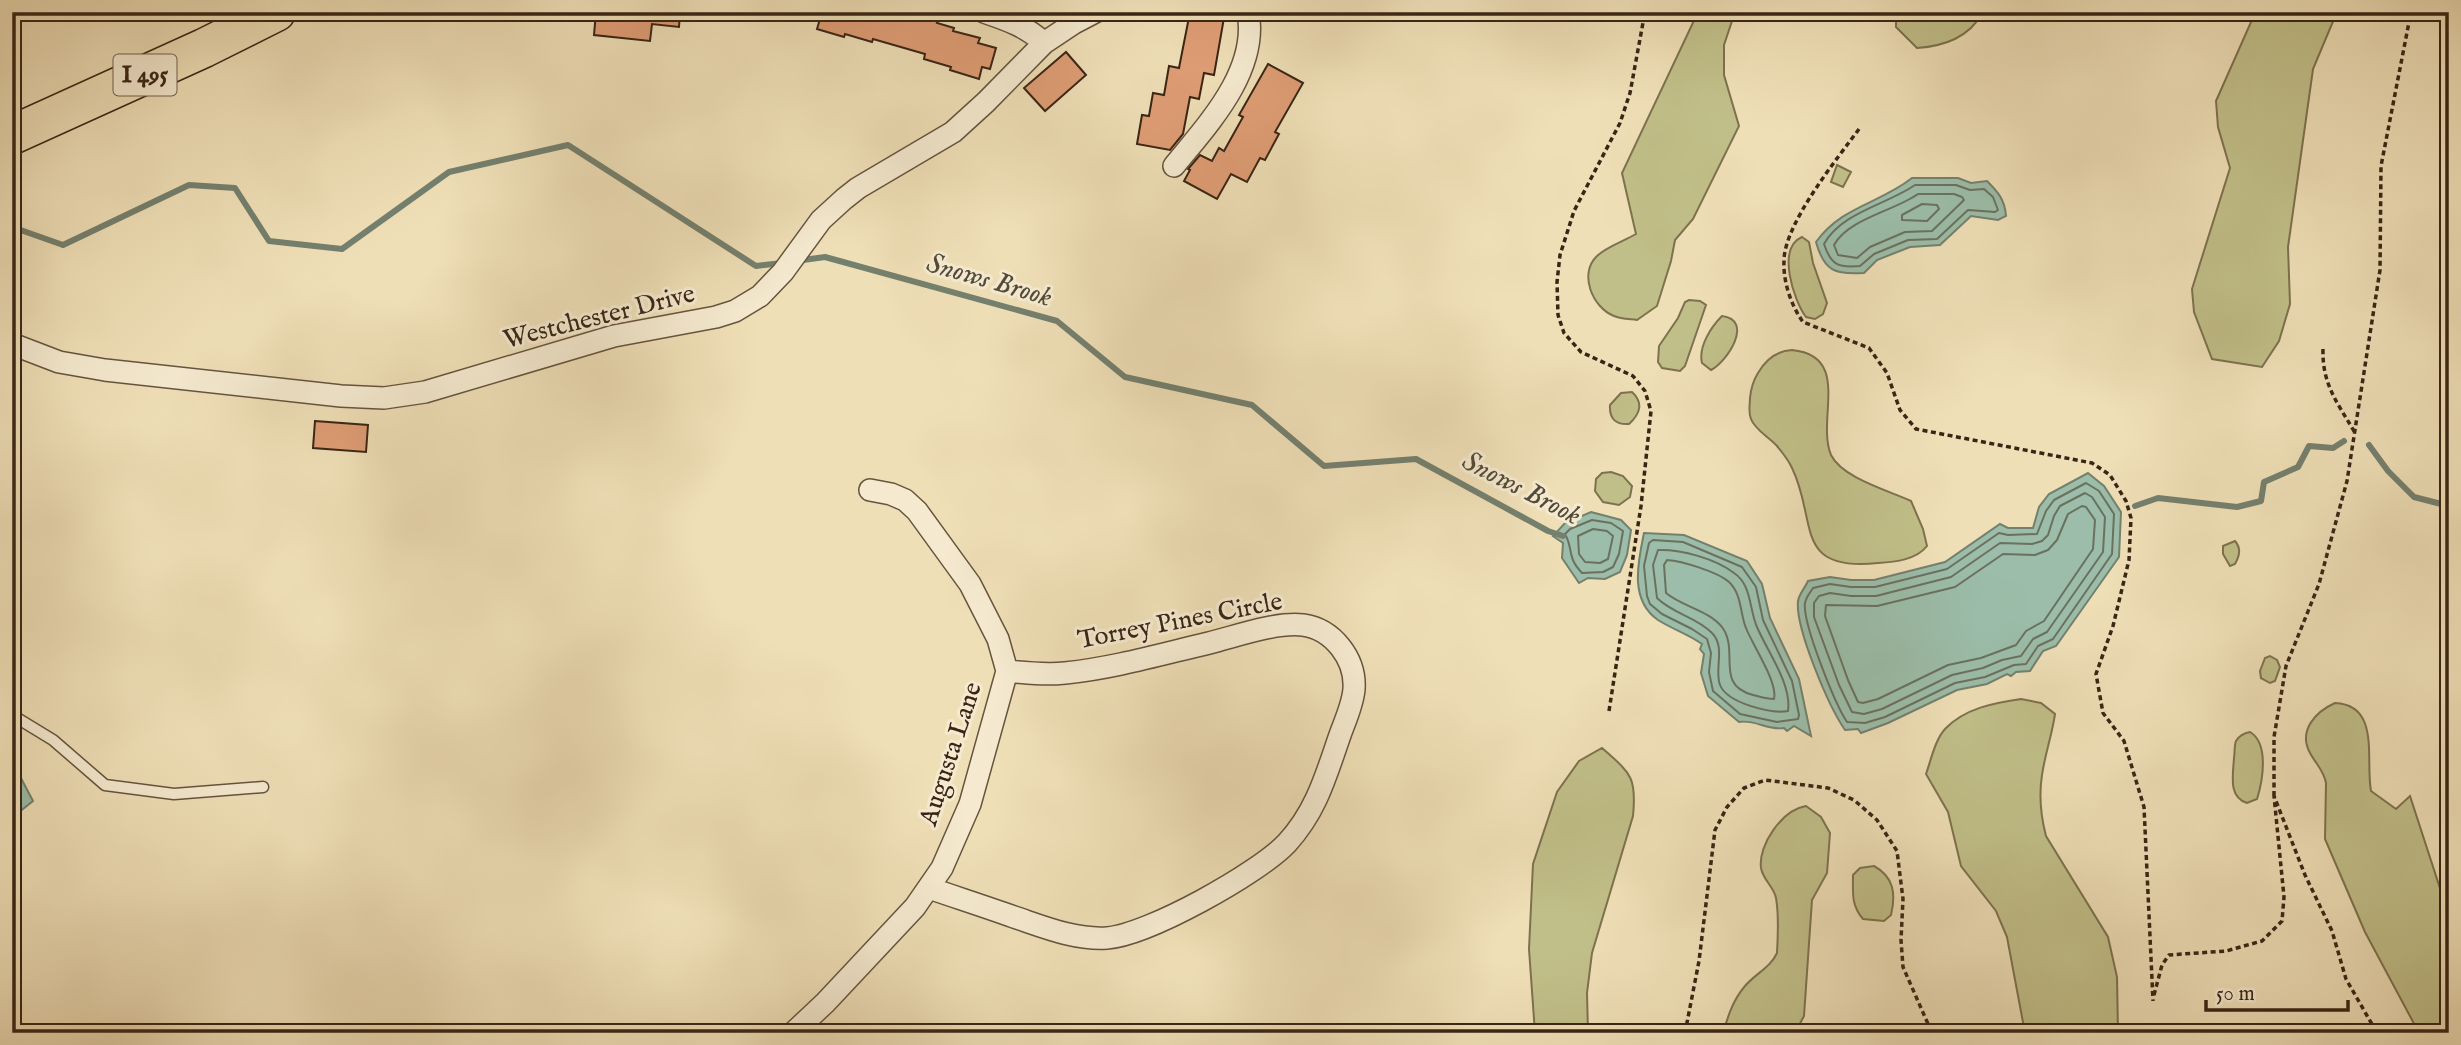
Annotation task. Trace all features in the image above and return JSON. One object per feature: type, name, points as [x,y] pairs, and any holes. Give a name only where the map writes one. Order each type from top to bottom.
[{"type":"highway","name":"I 495","points":[[12,135],[204,48],[276,12]]},
{"type":"street","points":[[984,12],[1017,23],[1044,43]]},
{"type":"street","name":"Westchester Drive","points":[[12,344],[59,362],[105,370],[341,396],[384,398],[425,392],[614,337],[716,317],[760,296],[783,272],[830,210],[858,188],[953,132],[1044,43],[1095,12]]},
{"type":"street","points":[[1174,166],[1208,124],[1241,68],[1250,31],[1248,12]]},
{"type":"street","name":"Augusta Lane","points":[[793,1033],[906,917],[942,868],[970,803],[1007,671],[998,639],[975,592],[917,511],[905,500],[870,490]]},
{"type":"street","name":"Torrey Pines Circle","points":[[929,888],[1087,938],[1109,938],[1133,932],[1175,914],[1248,874],[1285,845],[1299,829],[1318,798],[1354,689],[1352,669],[1338,643],[1328,635],[1303,625],[1262,630],[1125,663],[1067,673],[1007,671]]},
{"type":"lane","points":[[12,715],[53,740],[105,785],[174,794],[263,787]]},
{"type":"path","points":[[1609,710],[1641,506],[1651,411],[1645,391],[1633,376],[1581,352],[1564,333],[1558,315],[1556,282],[1560,255],[1574,211],[1620,123],[1630,93],[1645,12]]},
{"type":"path","points":[[1859,129],[1812,192],[1787,242],[1783,260],[1787,287],[1803,322],[1869,348],[1888,373],[1899,410],[1916,429],[2092,463],[2110,475],[2126,501],[2130,518],[2129,560],[2113,625],[2096,674],[2103,713],[2123,741],[2144,807],[2153,1001],[2162,965],[2169,955],[2225,951],[2262,941],[2282,921],[2284,897],[2274,796],[2274,737],[2286,666],[2319,584],[2347,481],[2381,271],[2381,166],[2411,12]]},
{"type":"path","points":[[2323,349],[2322,370],[2332,393],[2356,433]]},
{"type":"path","points":[[1685,1033],[1699,961],[1715,830],[1727,807],[1744,789],[1765,780],[1828,788],[1854,800],[1877,820],[1897,851],[1903,899],[1903,967],[1932,1033]]},
{"type":"path","points":[[2274,796],[2305,875],[2332,931],[2346,979],[2377,1033]]},
{"type":"shaded area","points":[[1698,12],[1735,12],[1724,45],[1724,75],[1739,126],[1693,219],[1675,240],[1657,306],[1637,320],[1620,318],[1606,312],[1594,298],[1588,281],[1591,263],[1610,247],[1636,234],[1622,173]]},
{"type":"shaded area","points":[[1896,12],[1983,12],[1971,28],[1955,39],[1917,48],[1896,27]]},
{"type":"shaded area","points":[[2258,12],[2337,12],[2313,69],[2288,247],[2290,304],[2279,341],[2262,367],[2212,359],[2194,312],[2192,289],[2230,168],[2218,127],[2216,101]]},
{"type":"shaded area","points":[[1837,165],[1851,172],[1843,187],[1831,182]]},
{"type":"shaded area","points":[[1802,237],[1809,242],[1813,263],[1827,303],[1823,314],[1815,319],[1806,317],[1801,309],[1790,275],[1790,252],[1794,243]]},
{"type":"shaded area","points":[[1700,301],[1706,305],[1685,366],[1680,371],[1662,368],[1658,362],[1659,346],[1678,318],[1685,302]]},
{"type":"shaded area","points":[[1722,316],[1731,319],[1737,332],[1730,350],[1711,370],[1702,363],[1702,350],[1710,331]]},
{"type":"shaded area","points":[[1792,350],[1810,355],[1821,364],[1827,376],[1827,440],[1831,455],[1856,477],[1911,501],[1927,546],[1922,551],[1891,562],[1851,564],[1832,559],[1820,551],[1812,539],[1800,488],[1791,465],[1777,446],[1756,427],[1750,414],[1752,387],[1761,368],[1776,354]]},
{"type":"shaded area","points":[[1632,392],[1639,404],[1636,416],[1629,424],[1617,422],[1612,417],[1610,405],[1621,393]]},
{"type":"shaded area","points":[[1611,472],[1623,476],[1632,486],[1630,497],[1619,505],[1603,502],[1595,491],[1596,479],[1602,473]]},
{"type":"shaded area","points":[[2235,541],[2239,555],[2235,564],[2230,566],[2223,554],[2223,546]]},
{"type":"shaded area","points":[[2270,656],[2277,660],[2280,667],[2275,681],[2270,683],[2261,678],[2260,671],[2265,658]]},
{"type":"shaded area","points":[[2021,699],[2041,703],[2055,714],[2041,782],[2044,829],[2108,937],[2117,977],[2118,1033],[2025,1033],[2007,937],[1996,911],[1961,866],[1948,812],[1926,774],[1939,739],[1953,722],[1971,711]]},
{"type":"shaded area","points":[[2335,703],[2350,706],[2359,713],[2365,724],[2371,791],[2396,809],[2410,796],[2449,916],[2449,1033],[2419,1033],[2365,932],[2325,839],[2326,783],[2322,771],[2310,753],[2306,737],[2315,717]]},
{"type":"shaded area","points":[[2250,732],[2260,744],[2263,762],[2257,799],[2247,803],[2234,791],[2233,771],[2236,741]]},
{"type":"shaded area","points":[[1602,748],[1630,776],[1634,803],[1633,816],[1592,953],[1587,993],[1588,1033],[1535,1033],[1529,949],[1533,864],[1557,792],[1579,761]]},
{"type":"shaded area","points":[[1806,806],[1821,817],[1830,833],[1827,873],[1812,900],[1804,1016],[1795,1033],[1723,1033],[1731,1008],[1741,991],[1777,953],[1777,905],[1775,894],[1761,868],[1763,849],[1780,821]]},
{"type":"shaded area","points":[[1874,866],[1886,875],[1892,887],[1891,915],[1884,921],[1863,919],[1856,909],[1854,898],[1853,875],[1860,868]]},
{"type":"water","points":[[1912,178],[1958,178],[1971,183],[1987,181],[2000,197],[2006,216],[1998,220],[1971,216],[1940,245],[1910,247],[1877,260],[1864,273],[1838,272],[1827,265],[1816,242],[1826,230],[1837,220]]},
{"type":"water","points":[[2088,473],[2104,486],[2121,512],[2119,557],[2056,646],[2043,651],[2030,671],[2016,672],[2011,676],[2007,674],[1987,684],[1957,690],[1861,733],[1858,729],[1845,730],[1822,686],[1802,629],[1798,601],[1808,581],[1830,577],[1874,580],[1945,562],[2000,524],[2008,528],[2033,528],[2039,507],[2049,494]]},
{"type":"water","points":[[1591,512],[1621,520],[1631,530],[1627,555],[1620,572],[1605,579],[1588,578],[1579,583],[1562,558],[1563,543],[1553,536],[1565,523]]},
{"type":"water","points":[[1644,533],[1684,535],[1747,561],[1762,584],[1770,618],[1799,679],[1811,736],[1794,726],[1787,731],[1784,728],[1739,722],[1708,696],[1701,673],[1704,654],[1700,649],[1702,644],[1658,620],[1643,602],[1639,591],[1638,568]]},
{"type":"water","points":[[12,761],[33,801],[13,817],[12,816]]},
{"type":"building","points":[[596,12],[680,12],[679,27],[652,24],[650,41],[594,35]]},
{"type":"building","points":[[822,12],[907,12],[920,16],[921,13],[939,19],[937,23],[954,28],[953,31],[980,38],[978,43],[996,48],[990,69],[982,67],[979,79],[924,59],[925,54],[873,39],[872,42],[845,34],[844,37],[817,29]]},
{"type":"building","points":[[1190,12],[1225,12],[1214,75],[1204,73],[1199,99],[1190,97],[1183,134],[1170,150],[1137,144],[1142,115],[1149,116],[1153,93],[1164,95],[1169,66],[1179,68]]},
{"type":"building","points":[[1066,52],[1086,75],[1045,111],[1024,88]]},
{"type":"building","points":[[1268,64],[1303,83],[1275,132],[1279,134],[1265,160],[1260,158],[1247,182],[1231,174],[1217,199],[1184,181],[1190,170],[1188,169],[1200,155],[1212,161],[1219,148],[1224,151],[1243,117],[1239,115]]},
{"type":"building","points":[[315,421],[368,425],[366,452],[313,448]]},
{"type":"waterway","name":"Snows Brook","points":[[12,227],[63,245],[189,185],[235,188],[269,241],[342,249],[449,172],[568,145],[756,266],[782,263]]},
{"type":"waterway","name":"Snows Brook","points":[[796,261],[825,257],[1057,321],[1125,377],[1252,405],[1324,466],[1416,459],[1548,531],[1563,536]]},
{"type":"waterway","name":"Snows Brook","points":[[2135,506],[2158,498],[2237,507],[2261,501],[2264,482],[2298,467],[2309,446],[2333,448],[2344,441]]},
{"type":"waterway","name":"Snows Brook","points":[[2369,445],[2388,471],[2414,497],[2449,506]]}]
